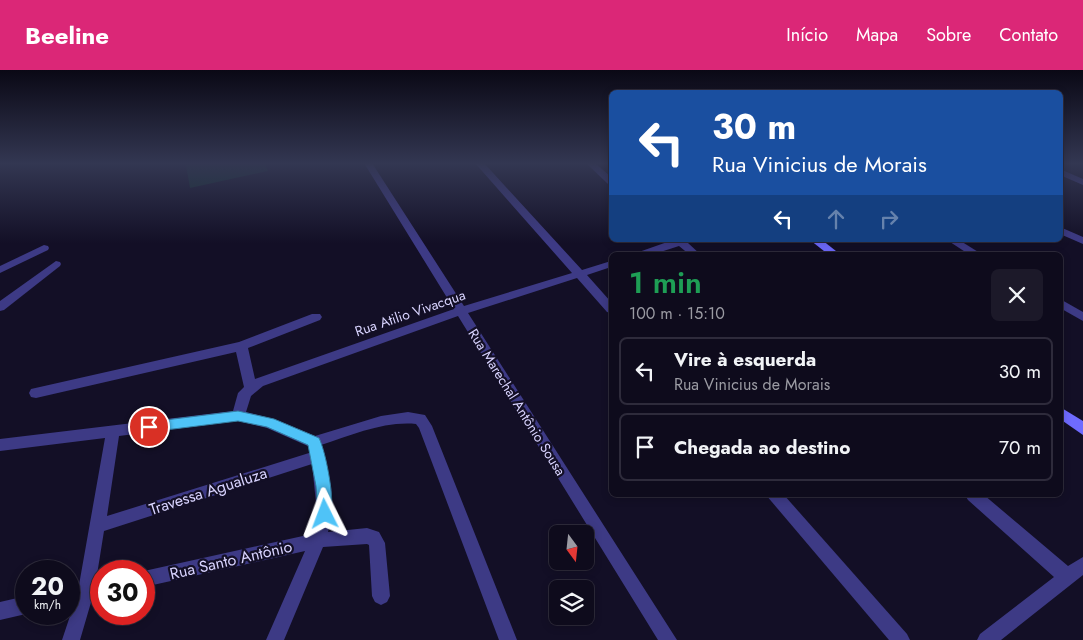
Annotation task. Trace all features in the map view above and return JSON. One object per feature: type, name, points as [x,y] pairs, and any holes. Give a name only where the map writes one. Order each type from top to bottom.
[{"type":"street","name":"Rua Marechal Antônio Sousa","points":[[385,190],[668,640]]},
{"type":"street","points":[[503,190],[609,308]]},
{"type":"street","points":[[1063,231],[1083,241]]},
{"type":"street","points":[[649,252],[679,242]]},
{"type":"street","points":[[683,242],[693,252]]},
{"type":"street","points":[[818,242],[832,252]]},
{"type":"street","points":[[955,242],[973,252]]},
{"type":"street","points":[[0,270],[44,248]]},
{"type":"street","points":[[0,307],[56,264]]},
{"type":"street","name":"Rua Atilio Vivacqua","points":[[250,386],[461,311],[609,265]]},
{"type":"street","points":[[1063,305],[1083,317]]},
{"type":"street","points":[[36,394],[241,346],[316,317]]},
{"type":"street","points":[[238,416],[245,393],[250,386],[241,346]]},
{"type":"street","points":[[1063,414],[1083,429]]},
{"type":"street","points":[[0,445],[238,416],[270,423],[316,449],[323,486],[325,514],[318,540],[275,640]]},
{"type":"street","name":"Travessa Agualuza","points":[[98,526],[394,420],[409,417],[420,419],[425,426],[445,475],[508,640]]},
{"type":"street","points":[[96,560],[98,526],[113,431]]},
{"type":"street","points":[[776,497],[901,640]]},
{"type":"street","points":[[975,497],[1067,577]]},
{"type":"street","name":"Rua Santo Antônio","points":[[155,577],[318,540],[373,537],[376,543],[382,596]]},
{"type":"street","points":[[986,640],[1083,565]]},
{"type":"street","points":[[71,640],[90,599]]},
{"type":"street","points":[[0,610],[15,607]]},
{"type":"route","points":[[149,427],[238,416],[270,423],[314,442],[323,486],[325,514]]}]
